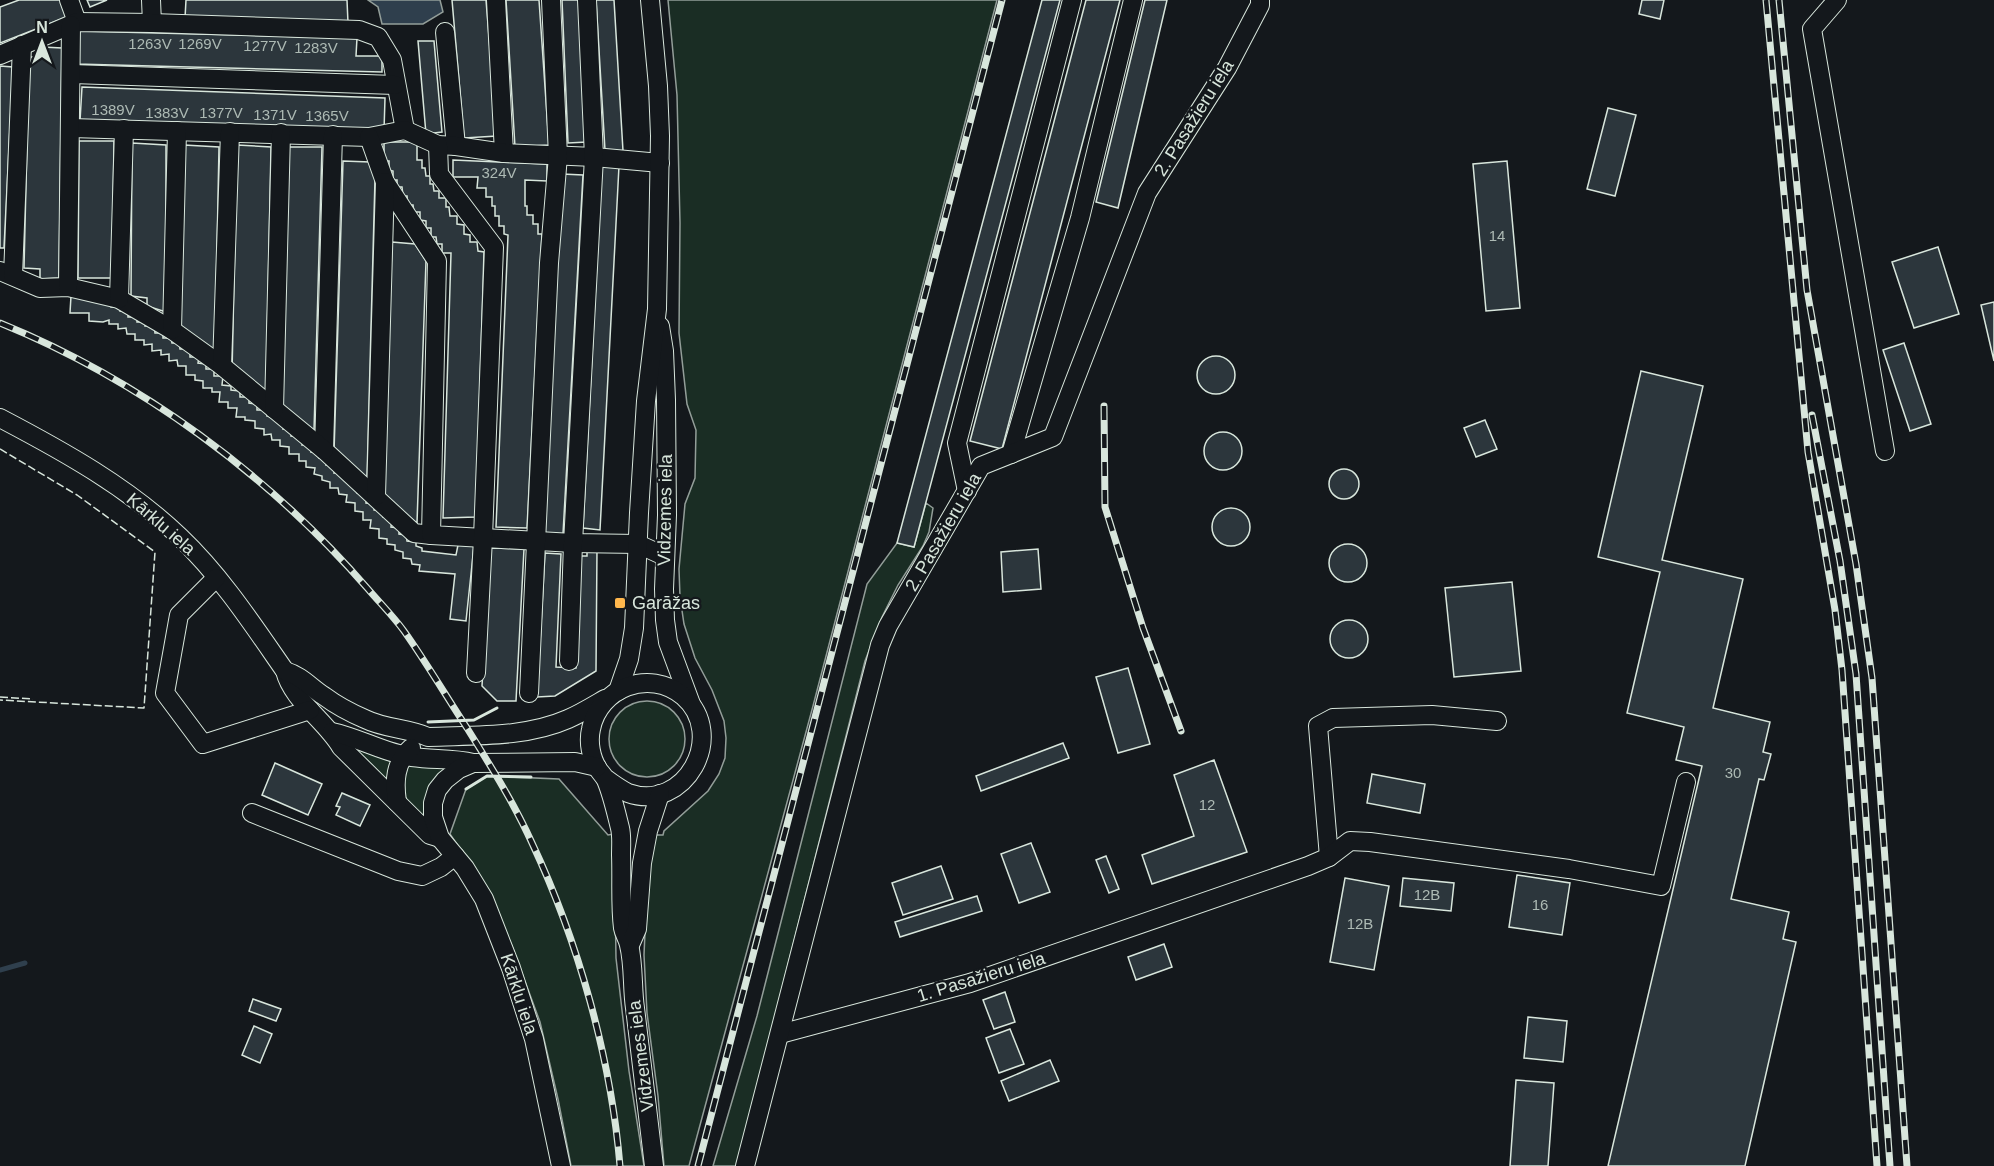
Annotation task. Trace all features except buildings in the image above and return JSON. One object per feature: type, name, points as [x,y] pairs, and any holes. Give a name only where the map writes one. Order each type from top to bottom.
[{"type":"street","points":[[68,287],[74,24],[69,0]]},
{"type":"street","points":[[151,0],[152,23]]},
{"type":"street","points":[[496,0],[504,153]]},
{"type":"street","points":[[529,693],[549,263],[558,156],[551,0]]},
{"type":"street","points":[[569,661],[573,543],[594,157],[586,0]]},
{"type":"street","name":"Vidzemes iela","points":[[650,0],[658,86],[660,163],[657,309],[646,401],[634,628],[629,659],[612,694],[596,713],[590,731],[590,750],[601,773],[620,831],[624,929],[630,945],[634,1005],[654,1166]]},
{"type":"street","points":[[967,491],[957,443],[1072,0]]},
{"type":"street","points":[[1011,454],[1080,218],[1133,0]]},
{"type":"street","name":"2. Pasažieru iela","points":[[780,1034],[880,645],[888,626],[981,466],[1053,437],[1147,193],[1227,69],[1260,5],[1260,0]]},
{"type":"street","points":[[1835,2],[1812,29],[1885,451]]},
{"type":"street","points":[[0,55],[74,24],[152,23],[359,30],[378,37],[392,60],[405,130]]},
{"type":"street","points":[[445,32],[447,146],[438,174],[494,247],[476,673]]},
{"type":"street","points":[[22,45],[6,273],[40,288],[68,287],[119,299],[172,330],[222,366],[324,450],[414,532],[430,535],[573,543],[638,544],[664,556]]},
{"type":"street","points":[[72,74],[395,85]]},
{"type":"street","points":[[71,128],[369,137],[405,130],[447,146],[504,153],[660,163]]},
{"type":"street","points":[[119,299],[124,129]]},
{"type":"street","points":[[172,330],[177,130]]},
{"type":"street","points":[[222,366],[230,132]]},
{"type":"street","points":[[274,409],[281,133]]},
{"type":"street","points":[[324,450],[333,135]]},
{"type":"street","points":[[369,137],[385,182],[437,261],[430,535]]},
{"type":"street","points":[[376,496],[385,182]]},
{"type":"street","name":"Vidzemes iela","points":[[630,945],[637,928],[642,863],[648,831],[660,794],[676,787],[690,775],[699,759],[702,741],[700,723],[668,642],[664,556],[667,515],[666,400],[664,351],[657,309]]},
{"type":"street","name":"Kārklu iela","points":[[0,418],[51,446],[135,499],[180,537],[216,578],[285,671],[288,682],[309,710],[332,732],[341,747],[430,835],[440,838]]},
{"type":"street","points":[[216,578],[178,615],[165,693],[203,744],[309,710]]},
{"type":"street","name":"Kārklu iela","points":[[285,671],[297,674],[323,696],[366,720],[417,732],[428,737],[513,733],[541,728],[567,720],[612,694]]},
{"type":"street","points":[[612,694],[630,685],[658,684],[683,696],[692,707]]},
{"type":"street","points":[[1329,857],[1318,726],[1334,718],[1421,715],[1497,721]]},
{"type":"street","name":"Kārklu iela","points":[[332,732],[350,736],[378,749],[413,758],[457,759],[473,763],[575,762],[601,773]]},
{"type":"street","points":[[397,801],[394,783],[403,755],[428,737]]},
{"type":"street","name":"Kārklu iela","points":[[473,763],[459,769],[437,790],[433,803],[433,817],[440,838],[465,868],[484,899],[511,968],[534,1039],[561,1166]]},
{"type":"street","points":[[601,773],[617,787],[630,793],[660,794]]},
{"type":"street","name":"1. Pasažieru iela","points":[[780,1034],[970,983],[1308,866],[1329,857],[1350,841],[1569,869],[1661,886],[1686,782]]},
{"type":"street","points":[[252,813],[398,871],[422,876],[441,867],[455,856]]},
{"type":"street","points":[[745,1166],[780,1034]]},
{"type":"green space","points":[[668,0],[997,0],[813,706],[689,1166],[664,1166],[647,1013],[644,955],[647,887],[653,835],[663,835],[664,831],[708,791],[719,774],[725,758],[726,738],[724,721],[712,690],[695,658],[684,624],[680,597],[679,569],[685,504],[695,478],[696,430],[687,404],[679,333],[680,223],[677,95]]},
{"type":"green space","points":[[926,503],[933,508],[929,532],[882,617],[865,661],[737,1166],[713,1166],[757,1016],[867,584],[897,543],[914,547]]},
{"type":"green space","points":[[640,701],[654,701],[668,707],[679,718],[685,732],[682,754],[674,766],[654,777],[640,777],[626,771],[615,760],[609,746],[609,732],[615,718],[626,707]]},
{"type":"green space","points":[[357,749],[393,762],[388,784],[356,751]]},
{"type":"green space","points":[[408,764],[445,767],[426,819],[407,801],[405,796],[404,783]]},
{"type":"green space","points":[[487,776],[559,779],[608,835],[614,834],[616,958],[629,1071],[644,1166],[571,1166],[540,1022],[512,946],[487,889],[450,834],[466,789]]},
{"type":"water","points":[[368,0],[440,0],[443,12],[423,24],[382,24],[378,7]]},
{"type":"waterway","points":[[0,970],[25,963]]},
{"type":"railway","points":[[698,1166],[1002,0]]},
{"type":"railway","points":[[1766,0],[1808,452],[1835,610],[1842,670],[1877,1166]]},
{"type":"railway","points":[[1779,0],[1807,290],[1856,564],[1872,678],[1907,1166]]},
{"type":"railway","points":[[0,323],[52,346],[152,402],[245,470],[330,547],[404,631],[501,784],[525,828],[549,881],[578,960],[590,1001],[609,1084],[620,1166]]},
{"type":"railway","points":[[1104,406],[1105,507],[1143,628],[1181,731]]},
{"type":"railway","points":[[1812,415],[1840,561],[1856,674],[1890,1166]]},
{"type":"fence","points":[[0,449],[77,495],[155,552],[144,708],[0,700]]},
{"type":"fence","points":[[0,697],[33,699]]},
{"type":"wall","points":[[428,722],[474,720],[497,708]]},
{"type":"wall","points":[[466,789],[487,776],[531,777]]},
{"type":"place","name":"Garāžas","points":[[620,603]]}]
